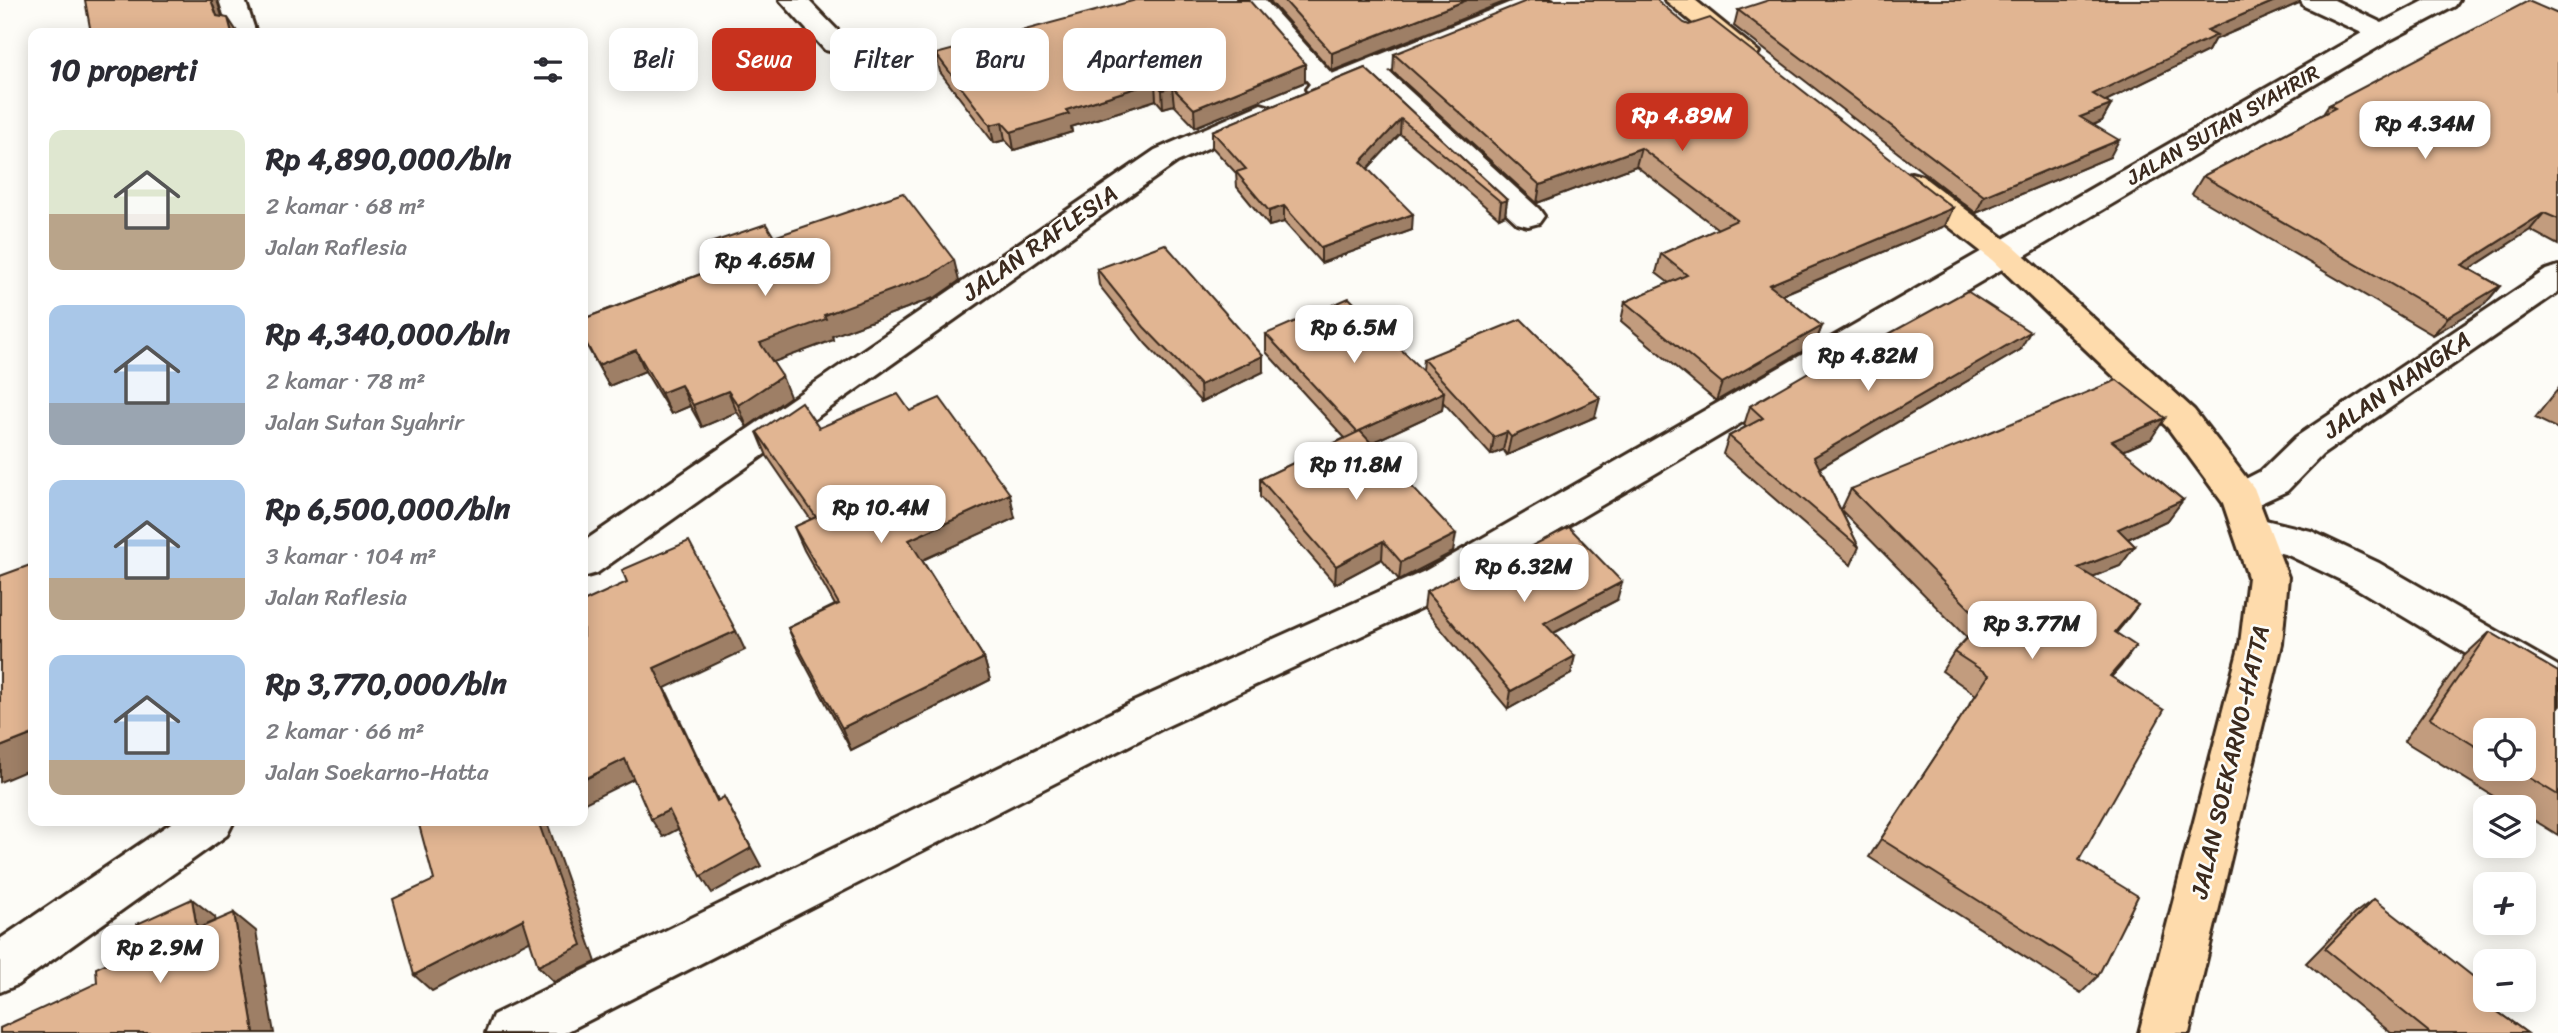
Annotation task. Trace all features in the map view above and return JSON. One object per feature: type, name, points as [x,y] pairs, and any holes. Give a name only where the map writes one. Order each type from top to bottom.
[{"type":"main road","points":[[1678,0],[1764,68]]},
{"type":"main road","name":"JALAN SOEKARNO-HATTA","points":[[1894,169],[2003,253],[2180,419],[2247,515],[2268,577],[2261,644],[2164,1033]]},
{"type":"street","points":[[232,0],[241,28]]},
{"type":"street","points":[[793,0],[830,39]]},
{"type":"street","points":[[1251,0],[1327,86]]},
{"type":"street","name":"JALAN RAFLESIA","points":[[588,559],[1166,156],[1219,129],[1539,0]]},
{"type":"street","points":[[2313,0],[2382,33]]},
{"type":"street","name":"JALAN SUTAN SYAHRIR","points":[[511,1033],[1146,716],[1438,582],[2382,33],[2445,0]]},
{"type":"street","points":[[1369,69],[1528,216]]},
{"type":"street","name":"JALAN NANGKA","points":[[2247,515],[2274,481],[2309,446],[2558,276]]},
{"type":"street","points":[[2247,515],[2365,574],[2558,687]]},
{"type":"street","points":[[0,968],[204,826]]},
{"type":"building","points":[[85,0],[211,0],[217,16],[228,18],[231,28],[90,28]]},
{"type":"building","points":[[1136,0],[1249,0],[1305,64],[1194,109],[1176,91],[1226,91],[1226,28],[1063,28],[1063,91],[1126,91],[1066,110],[1069,114],[1011,132],[1002,122],[990,125],[964,91],[1049,91],[1049,28],[1032,28]]},
{"type":"building","points":[[1284,0],[1467,0],[1332,53]]},
{"type":"building","points":[[1529,0],[1657,0],[1689,25],[1710,18],[1953,208],[1769,285],[1822,326],[1722,383],[1625,302],[1687,275],[1661,254],[1737,220],[1641,148],[1540,185],[1394,54]]},
{"type":"building","points":[[1769,0],[2277,0],[2207,30],[2217,35],[2093,94],[2111,105],[2080,117],[2119,140],[1984,196],[1738,10]]},
{"type":"building","points":[[2528,1],[2558,14],[2558,219],[2544,213],[2462,265],[2500,286],[2448,317],[2203,176],[2335,108],[2329,105]]},
{"type":"building","points":[[951,50],[951,74],[937,55]]},
{"type":"building","points":[[1365,68],[1507,200],[1501,202],[1401,119],[1361,162],[1413,214],[1321,248],[1284,206],[1269,211],[1236,172],[1246,169],[1212,131]]},
{"type":"building","points":[[903,193],[954,260],[930,276],[824,315],[826,319],[760,343],[782,376],[738,405],[728,391],[693,405],[681,385],[661,393],[636,350],[598,365],[588,346],[588,317],[720,267],[707,244],[766,224],[774,237]]},
{"type":"building","points":[[1165,244],[1263,356],[1200,385],[1144,327],[1097,269]]},
{"type":"building","points":[[1967,291],[2030,332],[1814,457],[1859,547],[1729,436],[1763,418],[1750,406],[1850,348],[1856,352]]},
{"type":"building","points":[[1349,298],[1444,392],[1357,432],[1266,334]]},
{"type":"building","points":[[1521,319],[1600,398],[1511,437],[1507,432],[1494,437],[1423,359]]},
{"type":"building","points":[[2117,380],[2165,418],[2112,441],[2183,500],[2118,529],[2135,546],[2078,568],[2138,605],[2115,632],[2136,646],[2110,676],[2164,710],[2079,860],[2138,896],[2098,976],[1881,839],[1989,675],[1954,652],[1983,622],[1851,489]]},
{"type":"building","points":[[898,394],[910,411],[940,398],[1010,494],[909,540],[984,658],[842,728],[788,628],[839,604],[794,527],[816,517],[757,432],[801,402],[819,428]]},
{"type":"building","points":[[1360,431],[1456,534],[1401,562],[1383,541],[1336,566],[1260,479]]},
{"type":"building","points":[[1569,527],[1622,582],[1544,623],[1575,656],[1511,691],[1426,592],[1483,562],[1488,568]]},
{"type":"building","points":[[689,541],[736,631],[654,668],[717,801],[724,797],[751,848],[701,876],[669,810],[651,819],[625,759],[588,778],[588,600],[627,582],[622,570]]},
{"type":"building","points":[[28,566],[28,736],[0,747],[0,576]]},
{"type":"building","points":[[2490,632],[2558,672],[2558,795],[2535,781],[2536,718],[2473,718],[2473,745],[2430,718]]},
{"type":"building","points":[[419,826],[540,826],[582,945],[538,966],[523,919],[414,975],[393,899],[434,880]]},
{"type":"building","points":[[192,899],[197,929],[234,913],[254,1033],[0,1033],[0,1028],[97,983],[96,968],[140,948],[137,924]]},
{"type":"building","points":[[2374,899],[2473,977],[2473,1012],[2498,1012],[2527,1033],[2430,1033],[2325,949]]}]
